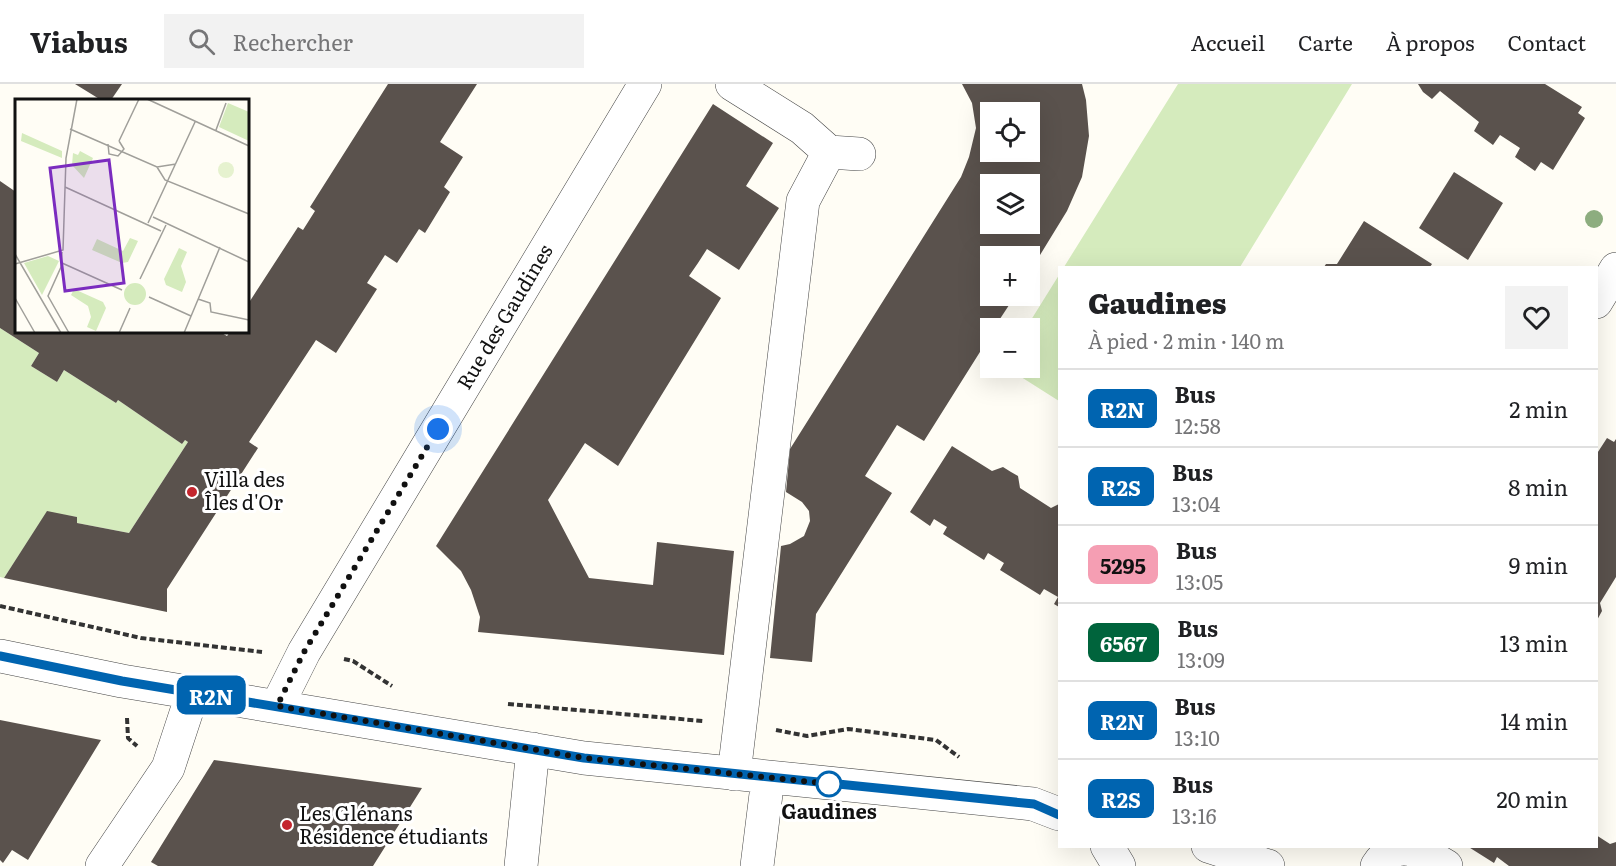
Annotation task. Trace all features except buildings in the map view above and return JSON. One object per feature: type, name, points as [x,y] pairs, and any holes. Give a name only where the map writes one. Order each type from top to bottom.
[{"type":"street","name":"Rue des Gaudines","points":[[277,706],[310,642],[645,84]]},
{"type":"street","points":[[732,84],[844,153],[803,201],[734,774]]},
{"type":"street","points":[[1598,299],[1616,269]]},
{"type":"street","points":[[0,656],[193,692],[584,758],[1034,804],[1058,814]]},
{"type":"street","points":[[102,866],[168,768],[193,692]]},
{"type":"street","points":[[521,866],[533,749]]},
{"type":"street","points":[[757,866],[768,778]]},
{"type":"street","points":[[1217,848],[1263,858]]},
{"type":"street","points":[[1377,866],[1383,857],[1398,848],[1411,848],[1446,866]]},
{"type":"path","points":[[0,606],[141,638],[267,653]]},
{"type":"path","points":[[338,657],[353,662],[393,687]]},
{"type":"path","points":[[504,704],[740,723],[807,736],[848,729],[936,740],[963,759]]},
{"type":"path","points":[[127,721],[128,738],[144,750]]},
{"type":"green space","points":[[1178,84],[1352,84],[1241,266],[1065,266]]},
{"type":"green space","points":[[1058,277],[1058,400],[1023,378],[1040,378],[1040,318],[1032,318]]},
{"type":"green space","points":[[0,328],[39,353],[31,366],[57,382],[64,370],[116,403],[118,400],[182,444],[185,440],[188,442],[129,533],[77,523],[77,517],[47,512],[4,578],[0,577]]},
{"type":"bus line","name":"R2N","points":[[0,656],[122,681],[380,722],[584,758],[1034,804],[1058,815]]},
{"type":"place","name":"Villa des Îles d'Or","points":[[192,492]]},
{"type":"place","name":"Gaudines","points":[[829,784]]},
{"type":"place","name":"Les Glénans Résidence étudiants","points":[[287,825]]},
{"type":"route","points":[[438,429],[304,652],[277,706],[584,758],[831,784],[829,784]]}]
